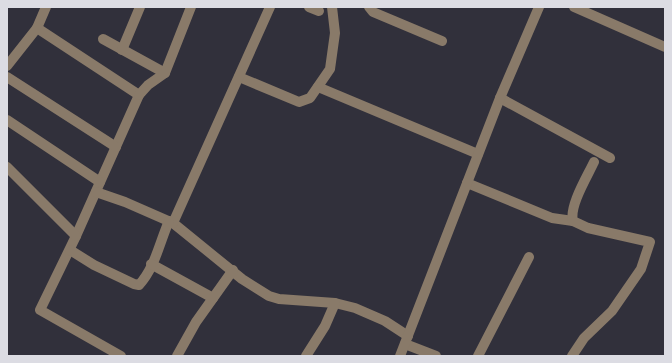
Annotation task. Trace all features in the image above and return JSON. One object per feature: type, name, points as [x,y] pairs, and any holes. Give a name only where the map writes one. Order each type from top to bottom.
[{"type":"street","points":[[7,66],[37,28],[46,7]]},
{"type":"street","points":[[122,50],[140,7]]},
{"type":"street","points":[[122,356],[40,310],[70,250],[139,95],[148,85],[165,72],[191,7]]},
{"type":"street","points":[[70,250],[134,284],[139,284],[144,280],[270,7]]},
{"type":"street","points":[[309,7],[319,11]]},
{"type":"street","points":[[239,77],[298,102],[310,98],[330,69],[335,33],[332,7]]},
{"type":"street","points":[[369,7],[373,12],[442,41]]},
{"type":"street","points":[[400,356],[500,98],[539,7]]},
{"type":"street","points":[[576,7],[665,47]]},
{"type":"street","points":[[37,28],[139,95]]},
{"type":"street","points":[[103,40],[165,72]]},
{"type":"street","points":[[7,77],[116,147]]},
{"type":"street","points":[[318,87],[478,154]]},
{"type":"street","points":[[500,98],[610,158]]},
{"type":"street","points":[[7,120],[100,182]]},
{"type":"street","points":[[573,221],[572,216],[578,194],[594,162]]},
{"type":"street","points":[[7,167],[76,236]]},
{"type":"street","points":[[467,183],[552,218],[573,221],[588,228],[650,242],[641,269],[612,311],[584,338],[572,356]]},
{"type":"street","points":[[96,192],[125,202],[171,222],[269,296],[279,299],[336,303],[368,312],[385,321],[406,340],[436,356]]},
{"type":"street","points":[[478,356],[529,257]]},
{"type":"street","points":[[151,264],[213,298]]},
{"type":"street","points":[[177,356],[213,298],[233,270]]},
{"type":"street","points":[[306,356],[325,326],[336,303]]}]
